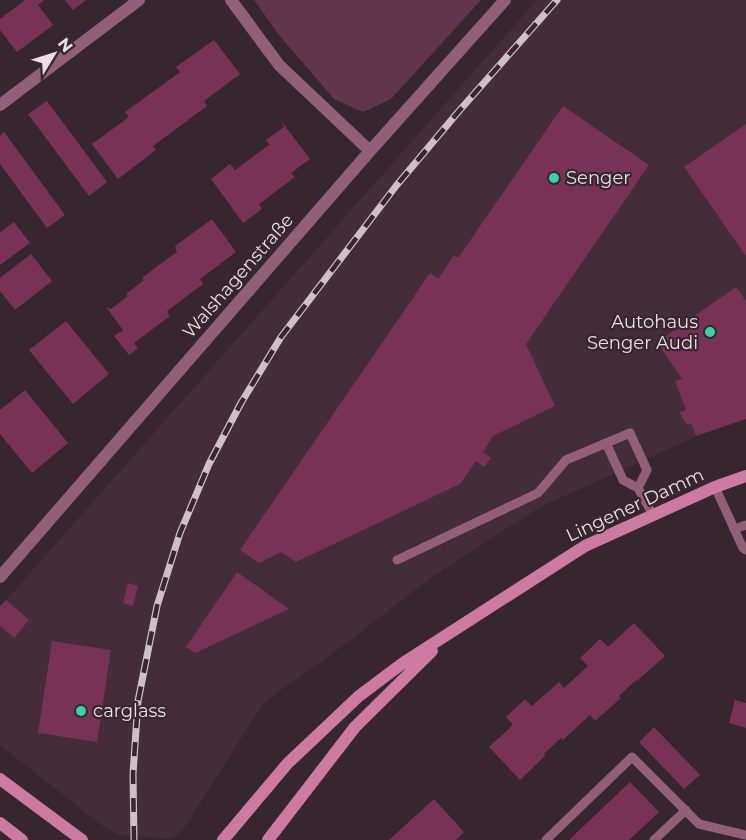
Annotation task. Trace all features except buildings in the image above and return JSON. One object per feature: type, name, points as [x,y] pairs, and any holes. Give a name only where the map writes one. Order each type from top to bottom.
[{"type":"main road","name":"Lingener Damm","points":[[223,840],[288,763],[359,696],[403,663],[585,546],[715,487],[746,476]]},
{"type":"main road","name":"Lingener Damm","points":[[268,840],[355,728],[451,632]]},
{"type":"main road","points":[[0,779],[82,840]]},
{"type":"main road","points":[[0,823],[22,840]]},
{"type":"street","points":[[0,105],[139,0]]},
{"type":"street","points":[[231,0],[279,65],[370,152]]},
{"type":"street","name":"Walshagenstraße","points":[[0,577],[505,0]]},
{"type":"lane","points":[[397,560],[538,492],[566,460],[630,433],[647,471],[638,488]]},
{"type":"lane","points":[[606,443],[624,480],[638,488],[653,515]]},
{"type":"lane","points":[[715,487],[734,529],[744,544]]},
{"type":"lane","points":[[734,529],[746,525]]},
{"type":"lane","points":[[546,840],[632,757],[699,824],[746,835]]},
{"type":"lane","points":[[654,840],[686,810]]},
{"type":"shaded area","points":[[254,0],[481,0],[391,99],[363,112],[334,99],[279,35]]},
{"type":"shaded area","points":[[537,0],[746,0],[746,418],[699,435],[540,507],[429,579],[348,642],[264,702],[183,830],[171,839],[119,835],[104,827],[0,745],[0,607]]},
{"type":"railway","points":[[134,840],[133,774],[138,701],[157,606],[180,533],[209,464],[241,403],[281,337],[396,186],[557,0]]},
{"type":"place","name":"Senger","points":[[554,178]]},
{"type":"place","name":"Autohaus Senger Audi","points":[[710,332]]},
{"type":"place","name":"carglass","points":[[81,711]]}]
